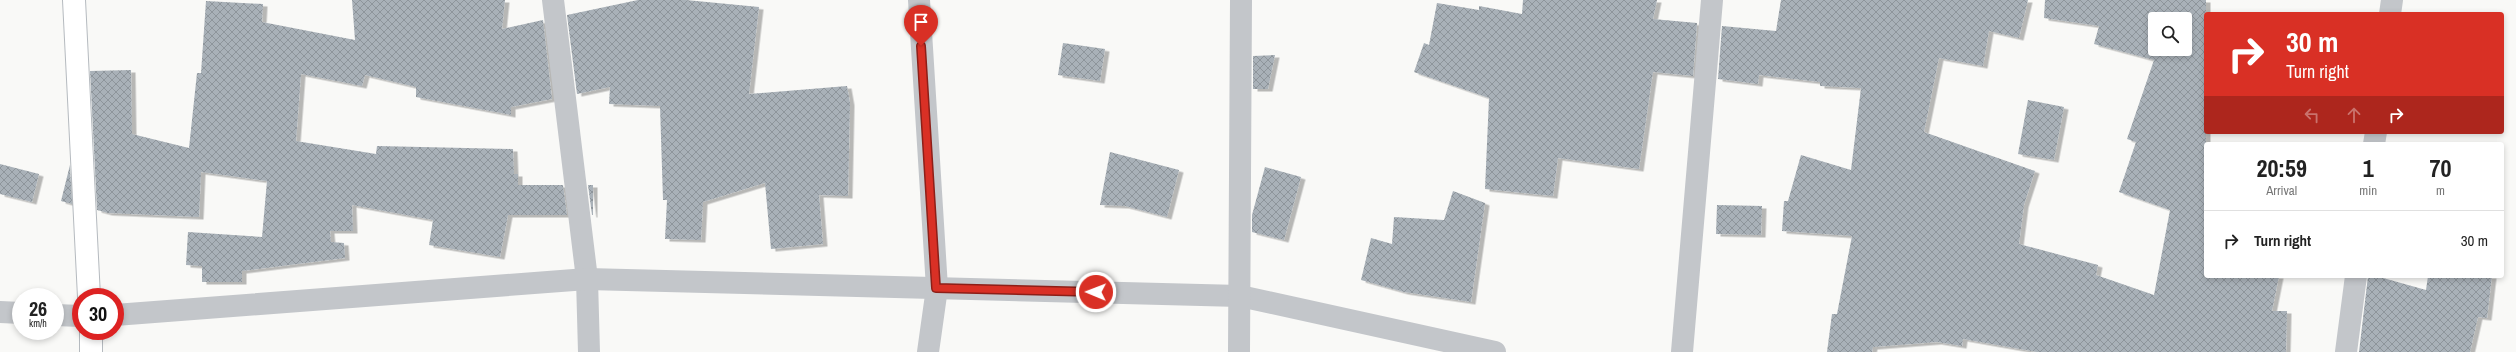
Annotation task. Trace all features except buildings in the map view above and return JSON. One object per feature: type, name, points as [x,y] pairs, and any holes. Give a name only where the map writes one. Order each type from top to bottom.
[{"type":"street","points":[[74,0],[89,288]]},
{"type":"street","points":[[553,0],[587,279],[589,352]]},
{"type":"street","points":[[919,0],[936,288],[928,352]]},
{"type":"street","points":[[1240,352],[1241,0]]},
{"type":"street","points":[[1682,352],[1712,0]]},
{"type":"street","points":[[2390,12],[2392,0]]},
{"type":"street","points":[[2346,352],[2356,278]]},
{"type":"street","points":[[124,314],[587,279],[1240,296],[1495,352]]},
{"type":"street","points":[[0,312],[12,313]]},
{"type":"street","points":[[91,340],[91,352]]},
{"type":"route","points":[[921,46],[936,288],[1096,292]]}]
